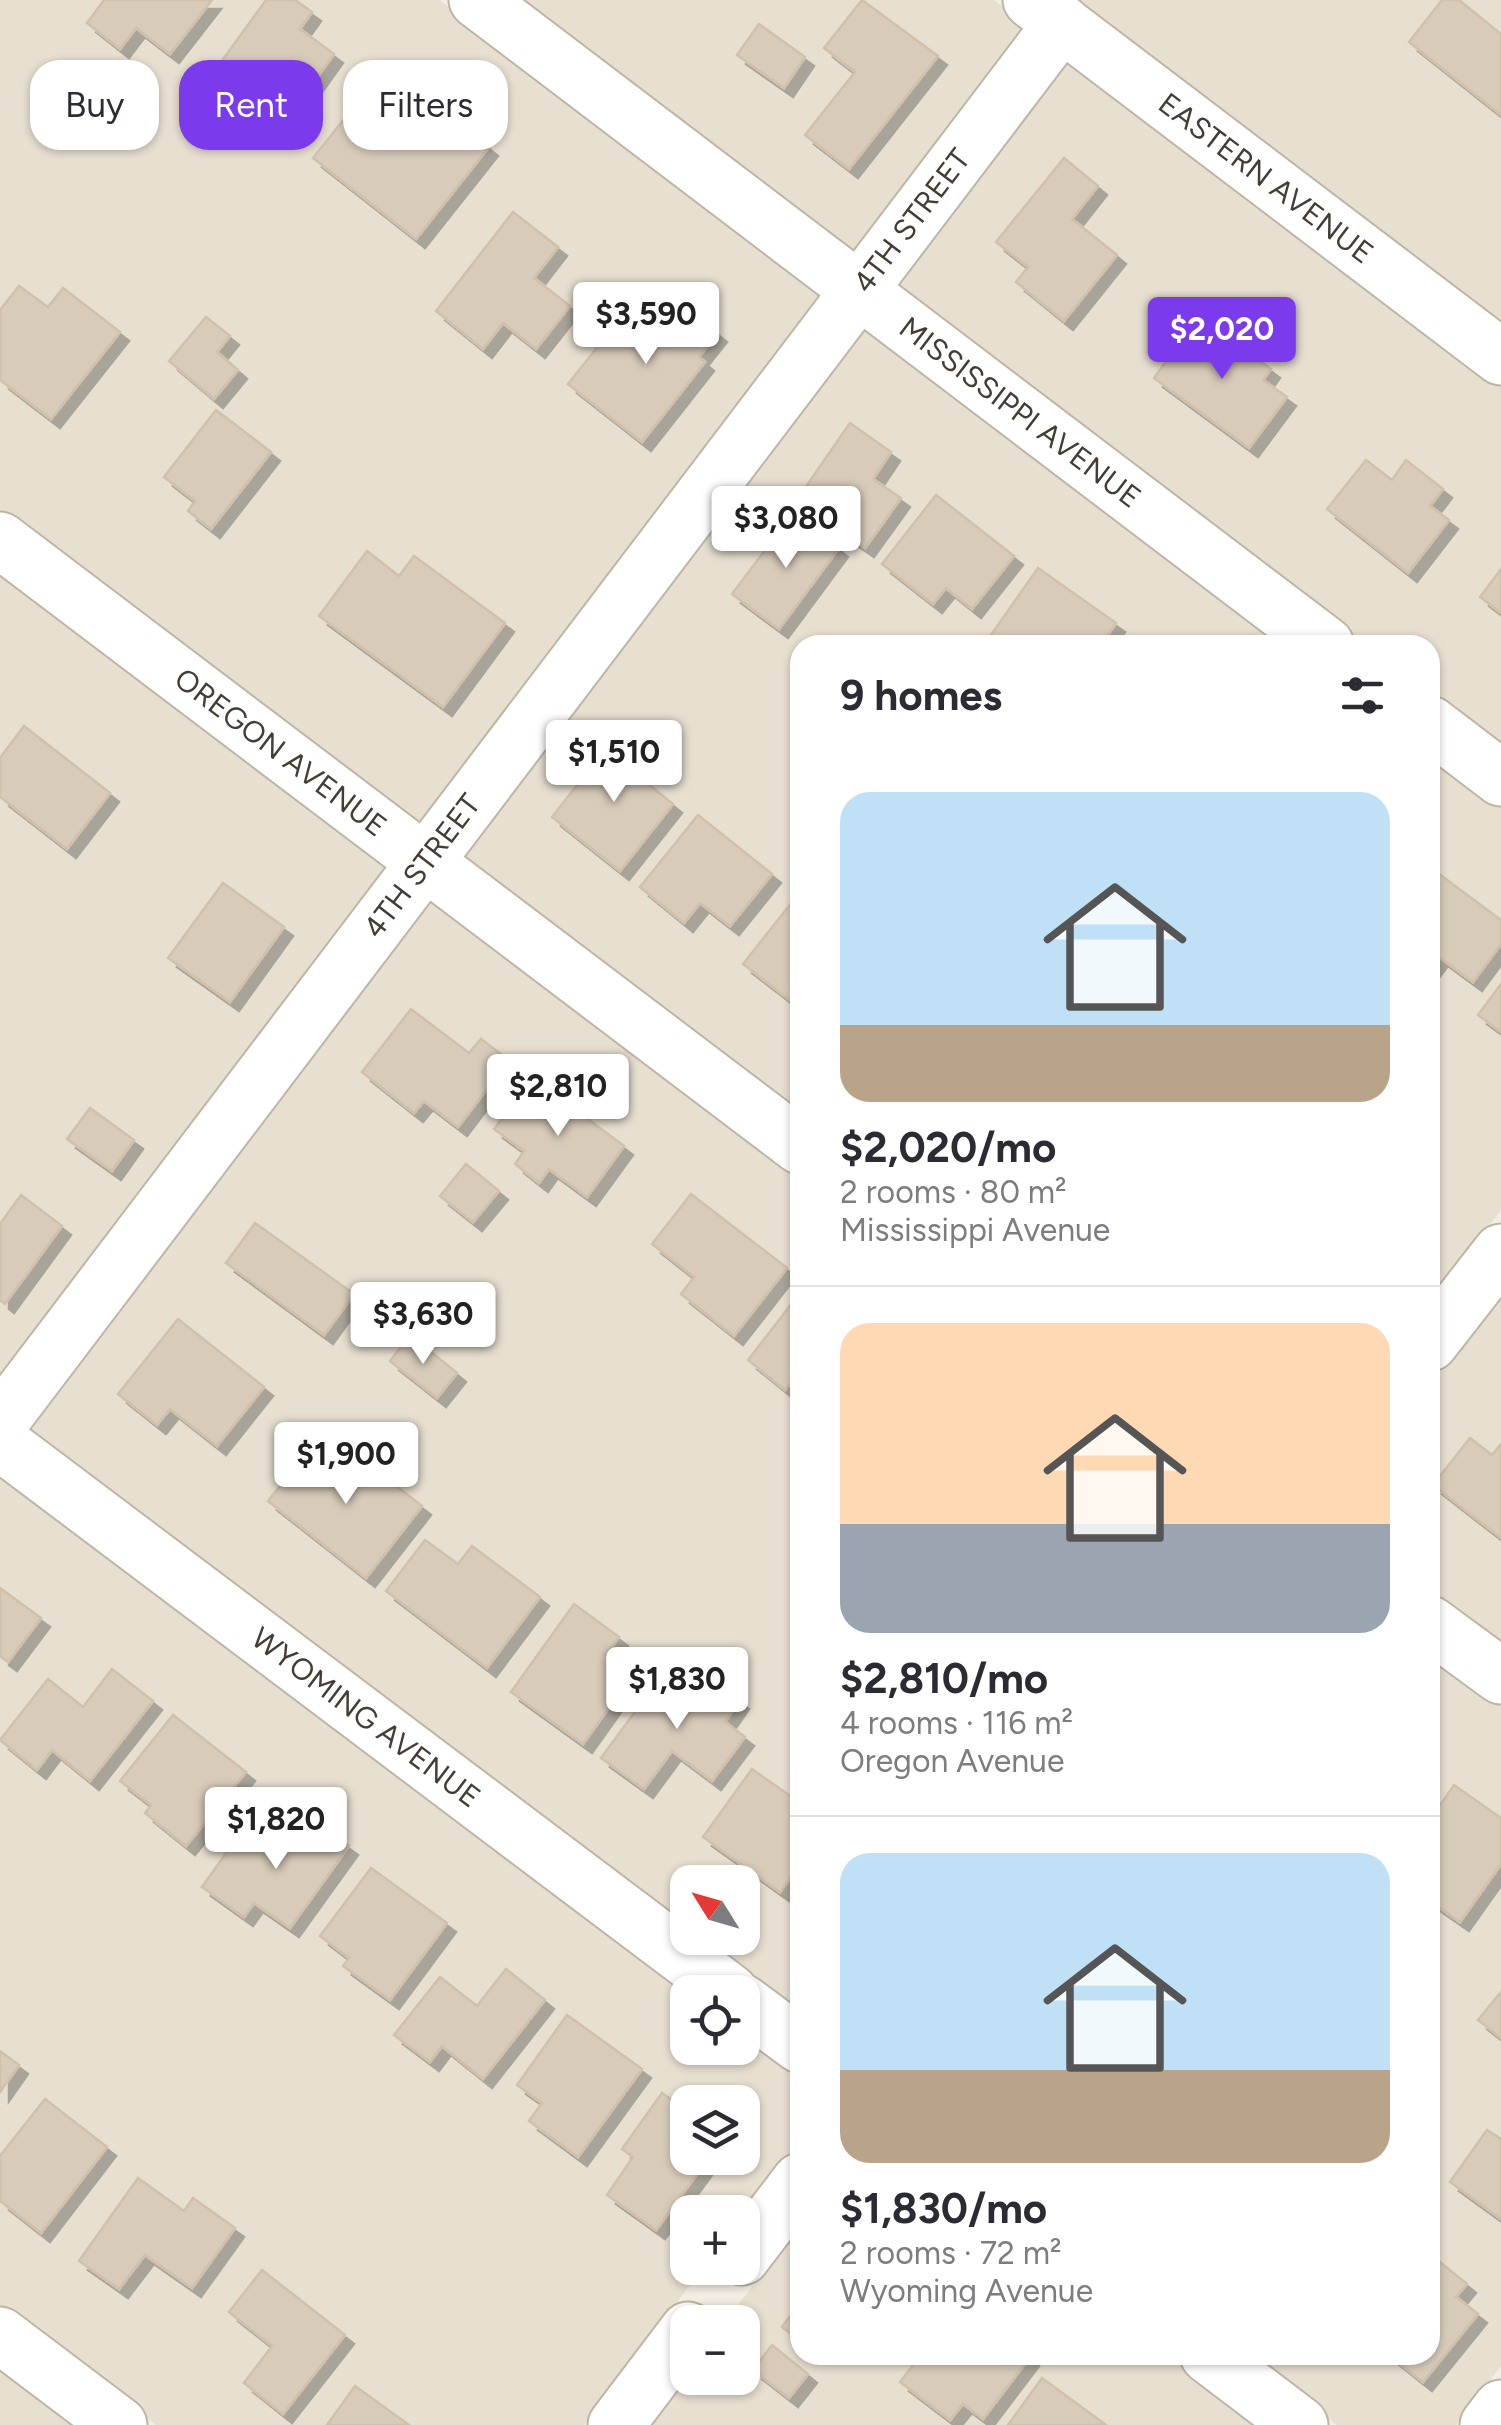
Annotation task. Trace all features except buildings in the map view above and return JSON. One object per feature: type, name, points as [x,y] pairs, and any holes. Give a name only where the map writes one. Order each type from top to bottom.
[{"type":"street","name":"MISSISSIPPI AVENUE","points":[[477,0],[1313,635]]},
{"type":"street","name":"4TH STREET","points":[[0,1422],[860,291],[1047,12]]},
{"type":"street","name":"EASTERN AVENUE","points":[[1047,12],[1501,358]]},
{"type":"street","name":"OREGON AVENUE","points":[[0,540],[790,1138]]},
{"type":"street","points":[[1440,732],[1501,778]]},
{"type":"street","points":[[1440,1331],[1501,1252]]},
{"type":"street","name":"WYOMING AVENUE","points":[[0,1442],[707,1975]]},
{"type":"street","points":[[1440,1631],[1501,1676]]},
{"type":"street","points":[[760,2015],[790,2038]]},
{"type":"street","points":[[760,2233],[790,2194]]},
{"type":"street","points":[[706,2305],[721,2285]]},
{"type":"street","points":[[0,2335],[119,2425]]},
{"type":"street","points":[[616,2425],[670,2354]]},
{"type":"street","points":[[1221,2365],[1300,2425]]},
{"type":"street","points":[[1488,2425],[1501,2408]]},
{"type":"shaded area","points":[[0,0],[440,0],[826,294],[418,828],[0,512]]},
{"type":"shaded area","points":[[514,0],[994,0],[1029,26],[853,258]]},
{"type":"shaded area","points":[[1069,0],[1501,0],[1501,329]]},
{"type":"shaded area","points":[[1069,57],[1501,386],[1501,749],[1440,703],[1440,635],[1350,635],[893,289]]},
{"type":"shaded area","points":[[866,324],[1276,635],[790,635],[790,1110],[459,858]]},
{"type":"shaded area","points":[[0,568],[391,864],[0,1380]]},
{"type":"shaded area","points":[[1440,760],[1501,806],[1501,1210],[1440,1289]]},
{"type":"shaded area","points":[[432,894],[790,1167],[790,2009],[760,1987],[760,1975],[744,1975],[718,1955],[760,1955],[760,1865],[670,1865],[670,1919],[24,1432]]},
{"type":"shaded area","points":[[1501,1293],[1501,1649],[1440,1603],[1440,1372]]},
{"type":"shaded area","points":[[0,1470],[670,1978],[670,2065],[760,2065],[760,2043],[790,2065],[790,2152],[758,2195],[670,2195],[670,2285],[690,2285],[675,2305],[670,2305],[670,2312],[584,2425],[156,2425],[0,2307]]},
{"type":"shaded area","points":[[1440,1659],[1501,1704],[1501,2366],[1456,2425],[1337,2425],[1258,2365],[1440,2365]]},
{"type":"shaded area","points":[[790,2236],[790,2365],[1184,2365],[1263,2425],[647,2425],[670,2395],[760,2395],[760,2305],[738,2305],[753,2285],[760,2285],[760,2276]]},
{"type":"shaded area","points":[[0,2363],[82,2425],[0,2425]]}]
